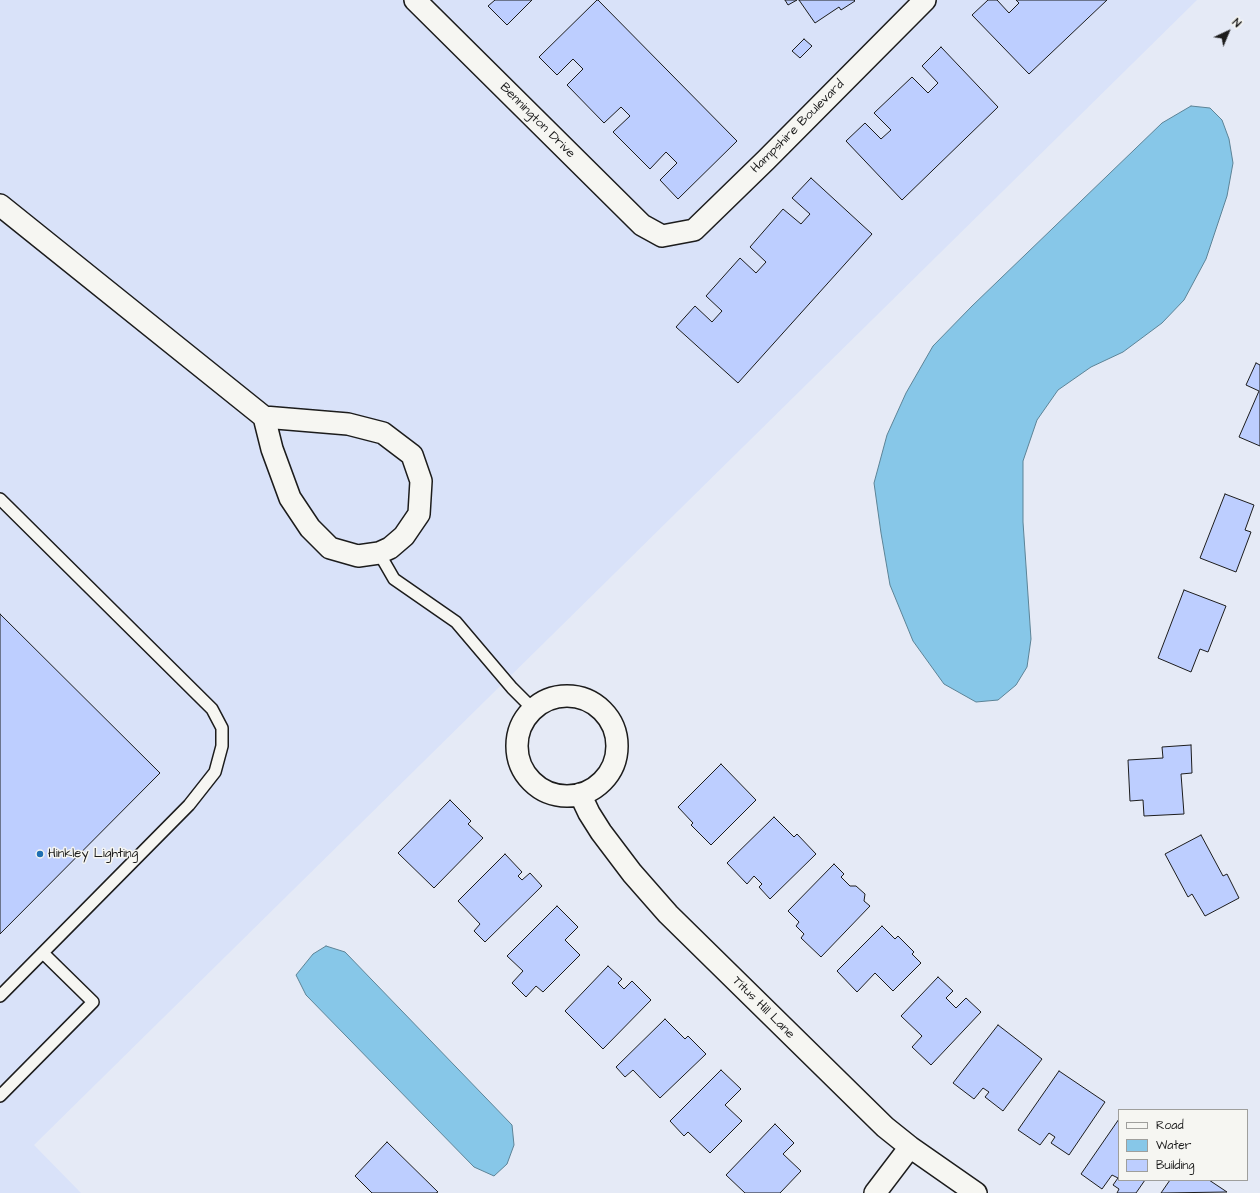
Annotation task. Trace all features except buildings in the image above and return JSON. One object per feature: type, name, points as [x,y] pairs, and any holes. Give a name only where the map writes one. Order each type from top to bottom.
[{"type":"street","name":"Bennington Drive","points":[[415,0],[642,225],[662,236]]},
{"type":"street","name":"Hampshire Boulevard","points":[[662,236],[694,230],[925,0]]},
{"type":"street","points":[[0,205],[264,417],[348,424],[384,433],[412,455],[421,481],[419,514],[404,536],[390,548],[379,553],[358,556],[330,548],[310,528],[290,498],[272,449],[264,417]]},
{"type":"street","points":[[566,695],[589,701],[600,708],[608,716],[614,727],[617,739],[617,751],[612,768],[601,782],[580,794],[556,794],[545,790],[535,784],[521,764],[517,740],[520,729],[533,709],[554,697],[566,695]]},
{"type":"street","name":"Titus Hill Lane","points":[[580,794],[589,813],[601,832],[632,873],[668,914],[880,1122],[910,1147],[976,1193]]},
{"type":"street","points":[[875,1193],[910,1147]]},
{"type":"lane","points":[[0,498],[212,709],[222,728],[222,746],[215,772],[189,805],[0,996]]},
{"type":"lane","points":[[379,553],[394,579],[456,622],[512,688],[533,709]]},
{"type":"lane","points":[[0,1096],[93,1002],[43,953]]},
{"type":"shaded area","points":[[0,0],[1197,0],[34,1145],[81,1193],[0,1193]]},
{"type":"water","points":[[1191,106],[1210,108],[1222,120],[1229,139],[1233,163],[1227,196],[1206,259],[1184,300],[1162,323],[1123,352],[1091,367],[1058,390],[1037,420],[1023,461],[1023,522],[1031,639],[1027,667],[1016,685],[998,700],[976,702],[944,684],[913,641],[890,585],[874,483],[887,435],[906,393],[933,346],[972,306],[1162,123]]},
{"type":"water","points":[[326,946],[345,952],[512,1125],[514,1145],[507,1164],[494,1176],[474,1167],[306,995],[296,975],[313,954]]},
{"type":"place","name":"Hinkley Lighting","points":[[40,854]]}]
